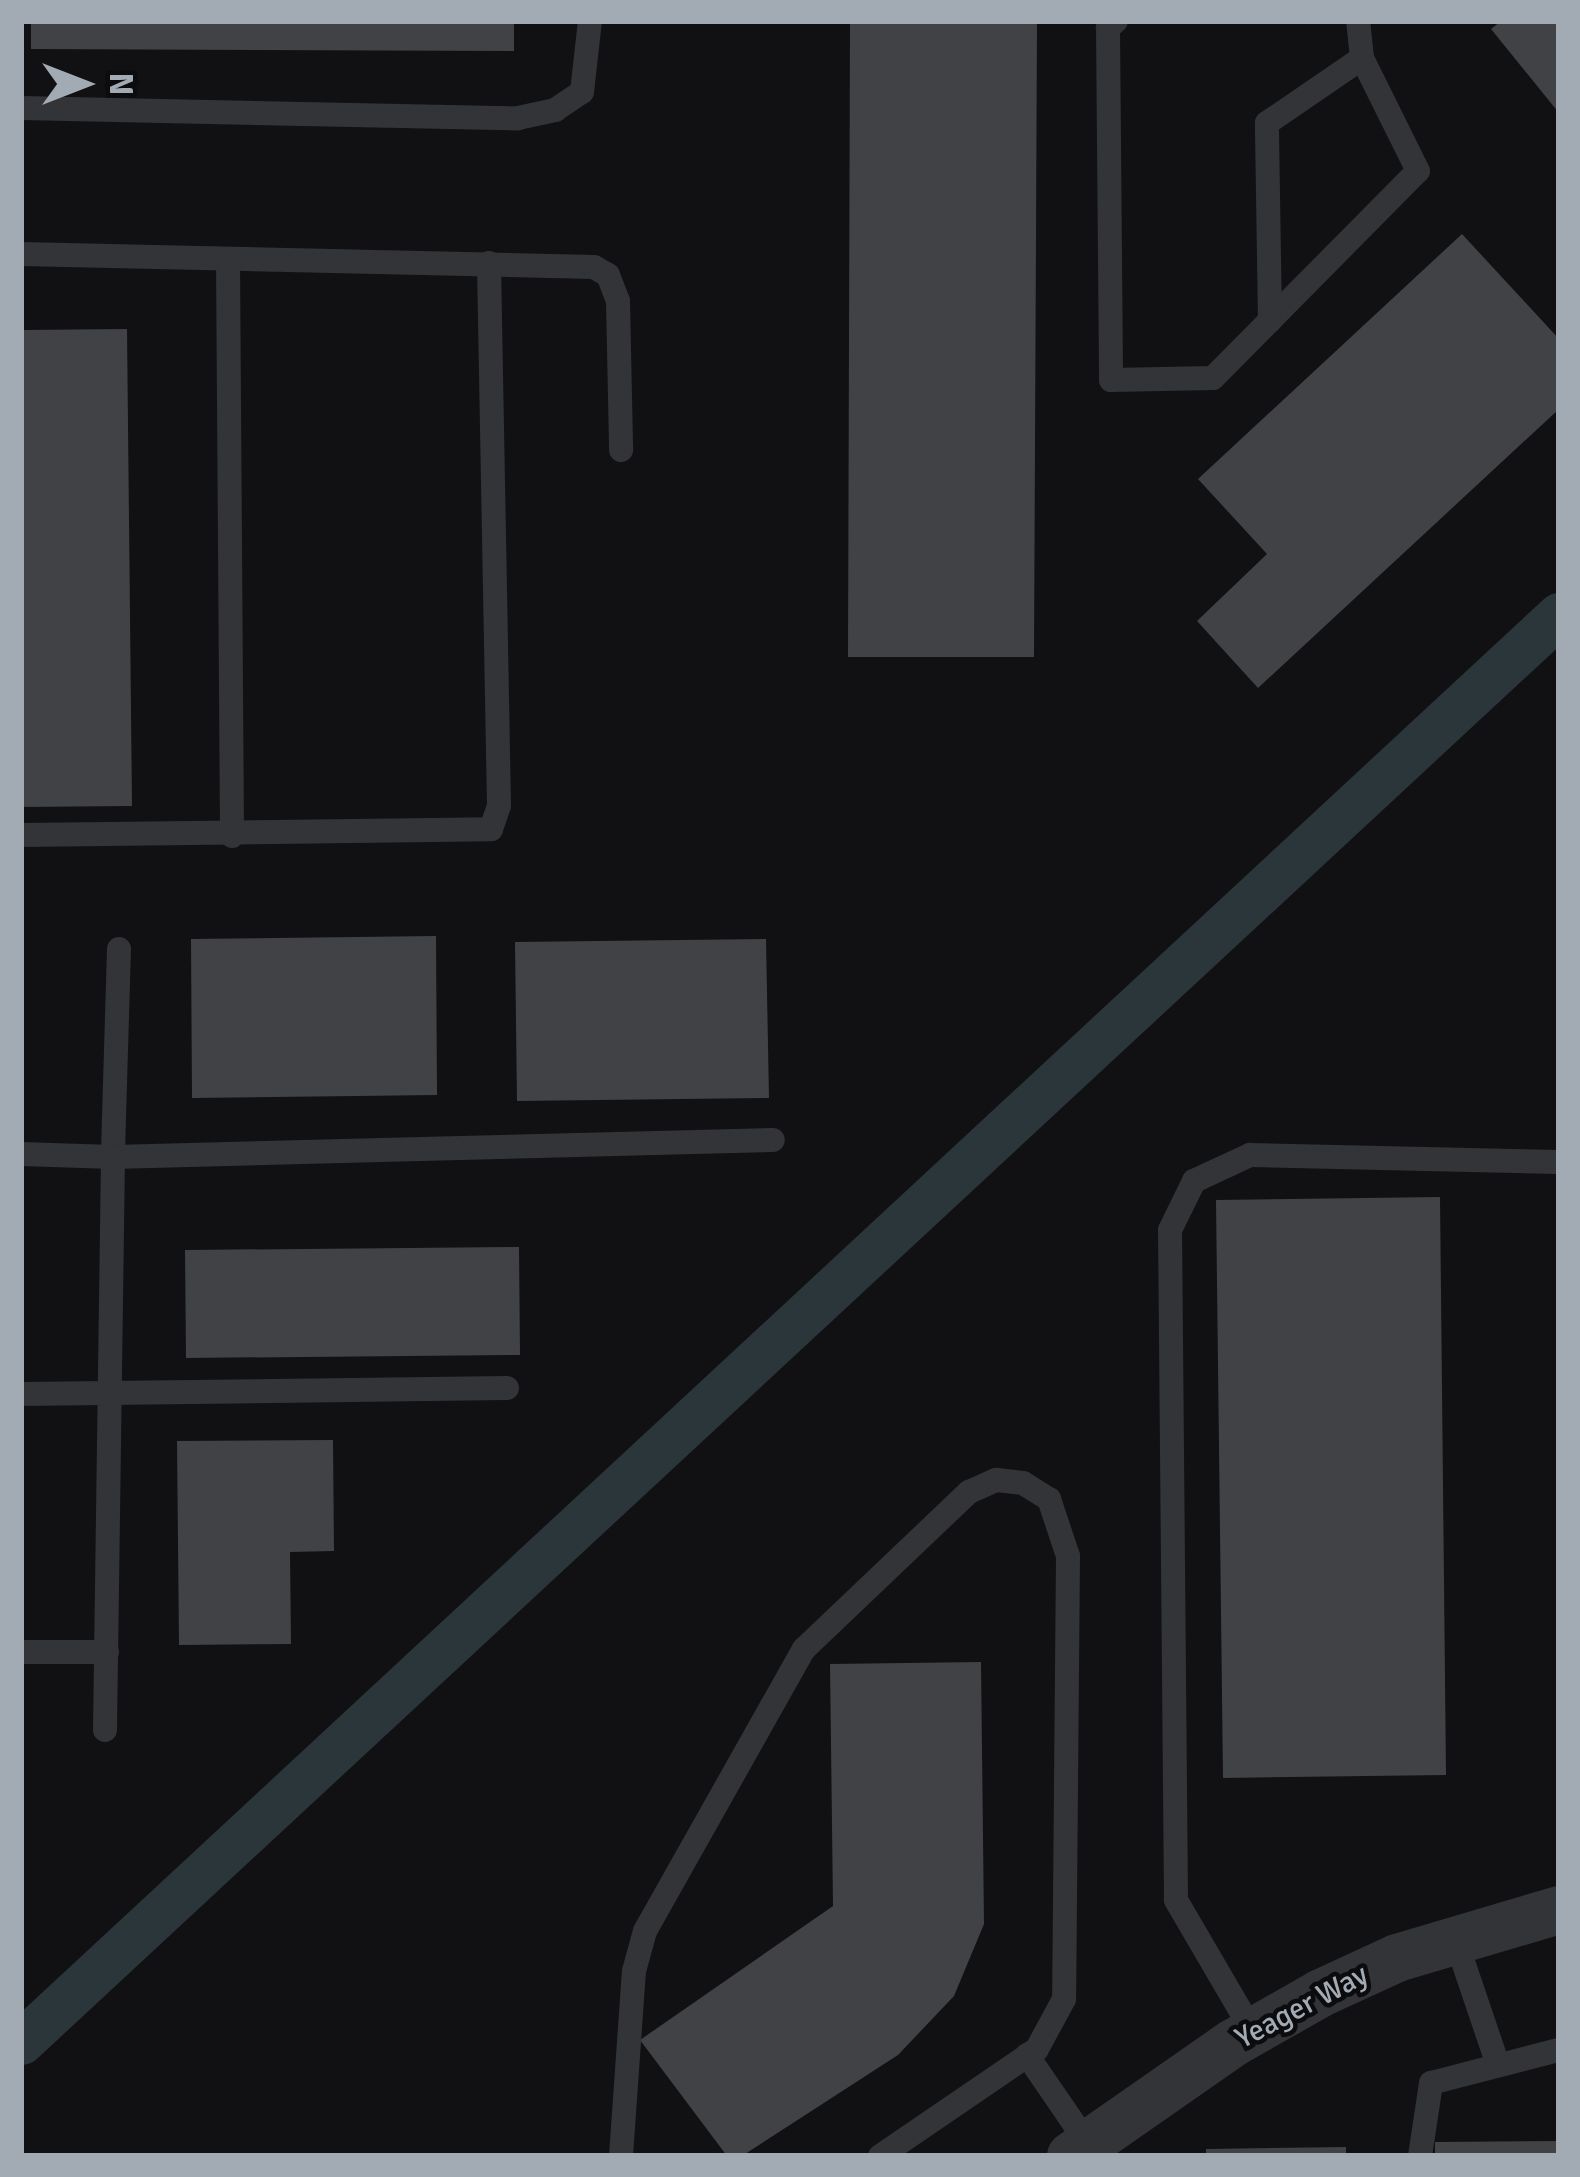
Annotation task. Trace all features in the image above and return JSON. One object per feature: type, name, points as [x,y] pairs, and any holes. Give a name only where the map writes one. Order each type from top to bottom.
[{"type":"street","name":"Yeager Way","points":[[1079,2150],[1253,2032],[1321,1993],[1456,1938],[1559,1910]]},
{"type":"lane","points":[[21,108],[518,118],[554,110],[582,92],[590,21]]},
{"type":"lane","points":[[1116,21],[1108,28],[1111,380],[1214,378],[1418,171],[1362,58],[1358,21]]},
{"type":"lane","points":[[1270,321],[1268,123],[1362,58]]},
{"type":"lane","points":[[21,254],[579,264],[608,275],[618,302],[621,450]]},
{"type":"lane","points":[[228,259],[232,836]]},
{"type":"lane","points":[[21,835],[482,833],[498,820],[489,263]]},
{"type":"lane","points":[[106,1730],[119,949]]},
{"type":"lane","points":[[21,1154],[773,1141]]},
{"type":"lane","points":[[1253,2032],[1176,1900],[1170,1230],[1194,1181],[1250,1155],[1559,1162]]},
{"type":"lane","points":[[21,1394],[507,1388]]},
{"type":"lane","points":[[621,2156],[634,1971],[645,1931],[804,1649],[968,1492],[996,1480],[1023,1483],[1049,1499],[1068,1556],[1067,1974],[1053,2026],[1028,2055],[880,2156]]},
{"type":"lane","points":[[21,1652],[107,1652]]},
{"type":"lane","points":[[1456,1938],[1497,2062]]},
{"type":"lane","points":[[1420,2156],[1431,2083],[1497,2062],[1559,2050]]},
{"type":"lane","points":[[1028,2055],[1079,2150]]},
{"type":"building","points":[[31,21],[514,21],[514,51],[31,49]]},
{"type":"building","points":[[850,21],[1037,21],[1034,657],[848,657]]},
{"type":"building","points":[[1501,21],[1559,21],[1559,113],[1491,29]]},
{"type":"building","points":[[1462,234],[1559,339],[1559,409],[1258,688],[1197,621],[1267,554],[1198,479]]},
{"type":"building","points":[[127,329],[132,806],[21,807],[21,330]]},
{"type":"building","points":[[436,936],[437,1095],[192,1098],[191,939]]},
{"type":"building","points":[[766,939],[769,1098],[517,1101],[515,942]]},
{"type":"building","points":[[1440,1197],[1446,1775],[1223,1778],[1216,1200]]},
{"type":"building","points":[[519,1247],[520,1355],[186,1358],[185,1250]]},
{"type":"building","points":[[333,1440],[334,1551],[290,1552],[291,1644],[179,1645],[177,1441]]},
{"type":"building","points":[[981,1662],[984,1924],[954,1996],[898,2055],[742,2156],[727,2156],[640,2040],[833,1906],[830,1664]]},
{"type":"building","points":[[1559,2141],[1559,2156],[1435,2156],[1435,2142]]},
{"type":"building","points":[[1346,2147],[1346,2156],[1206,2156],[1206,2149]]},
{"type":"waterway","points":[[21,2042],[1559,615]]}]
